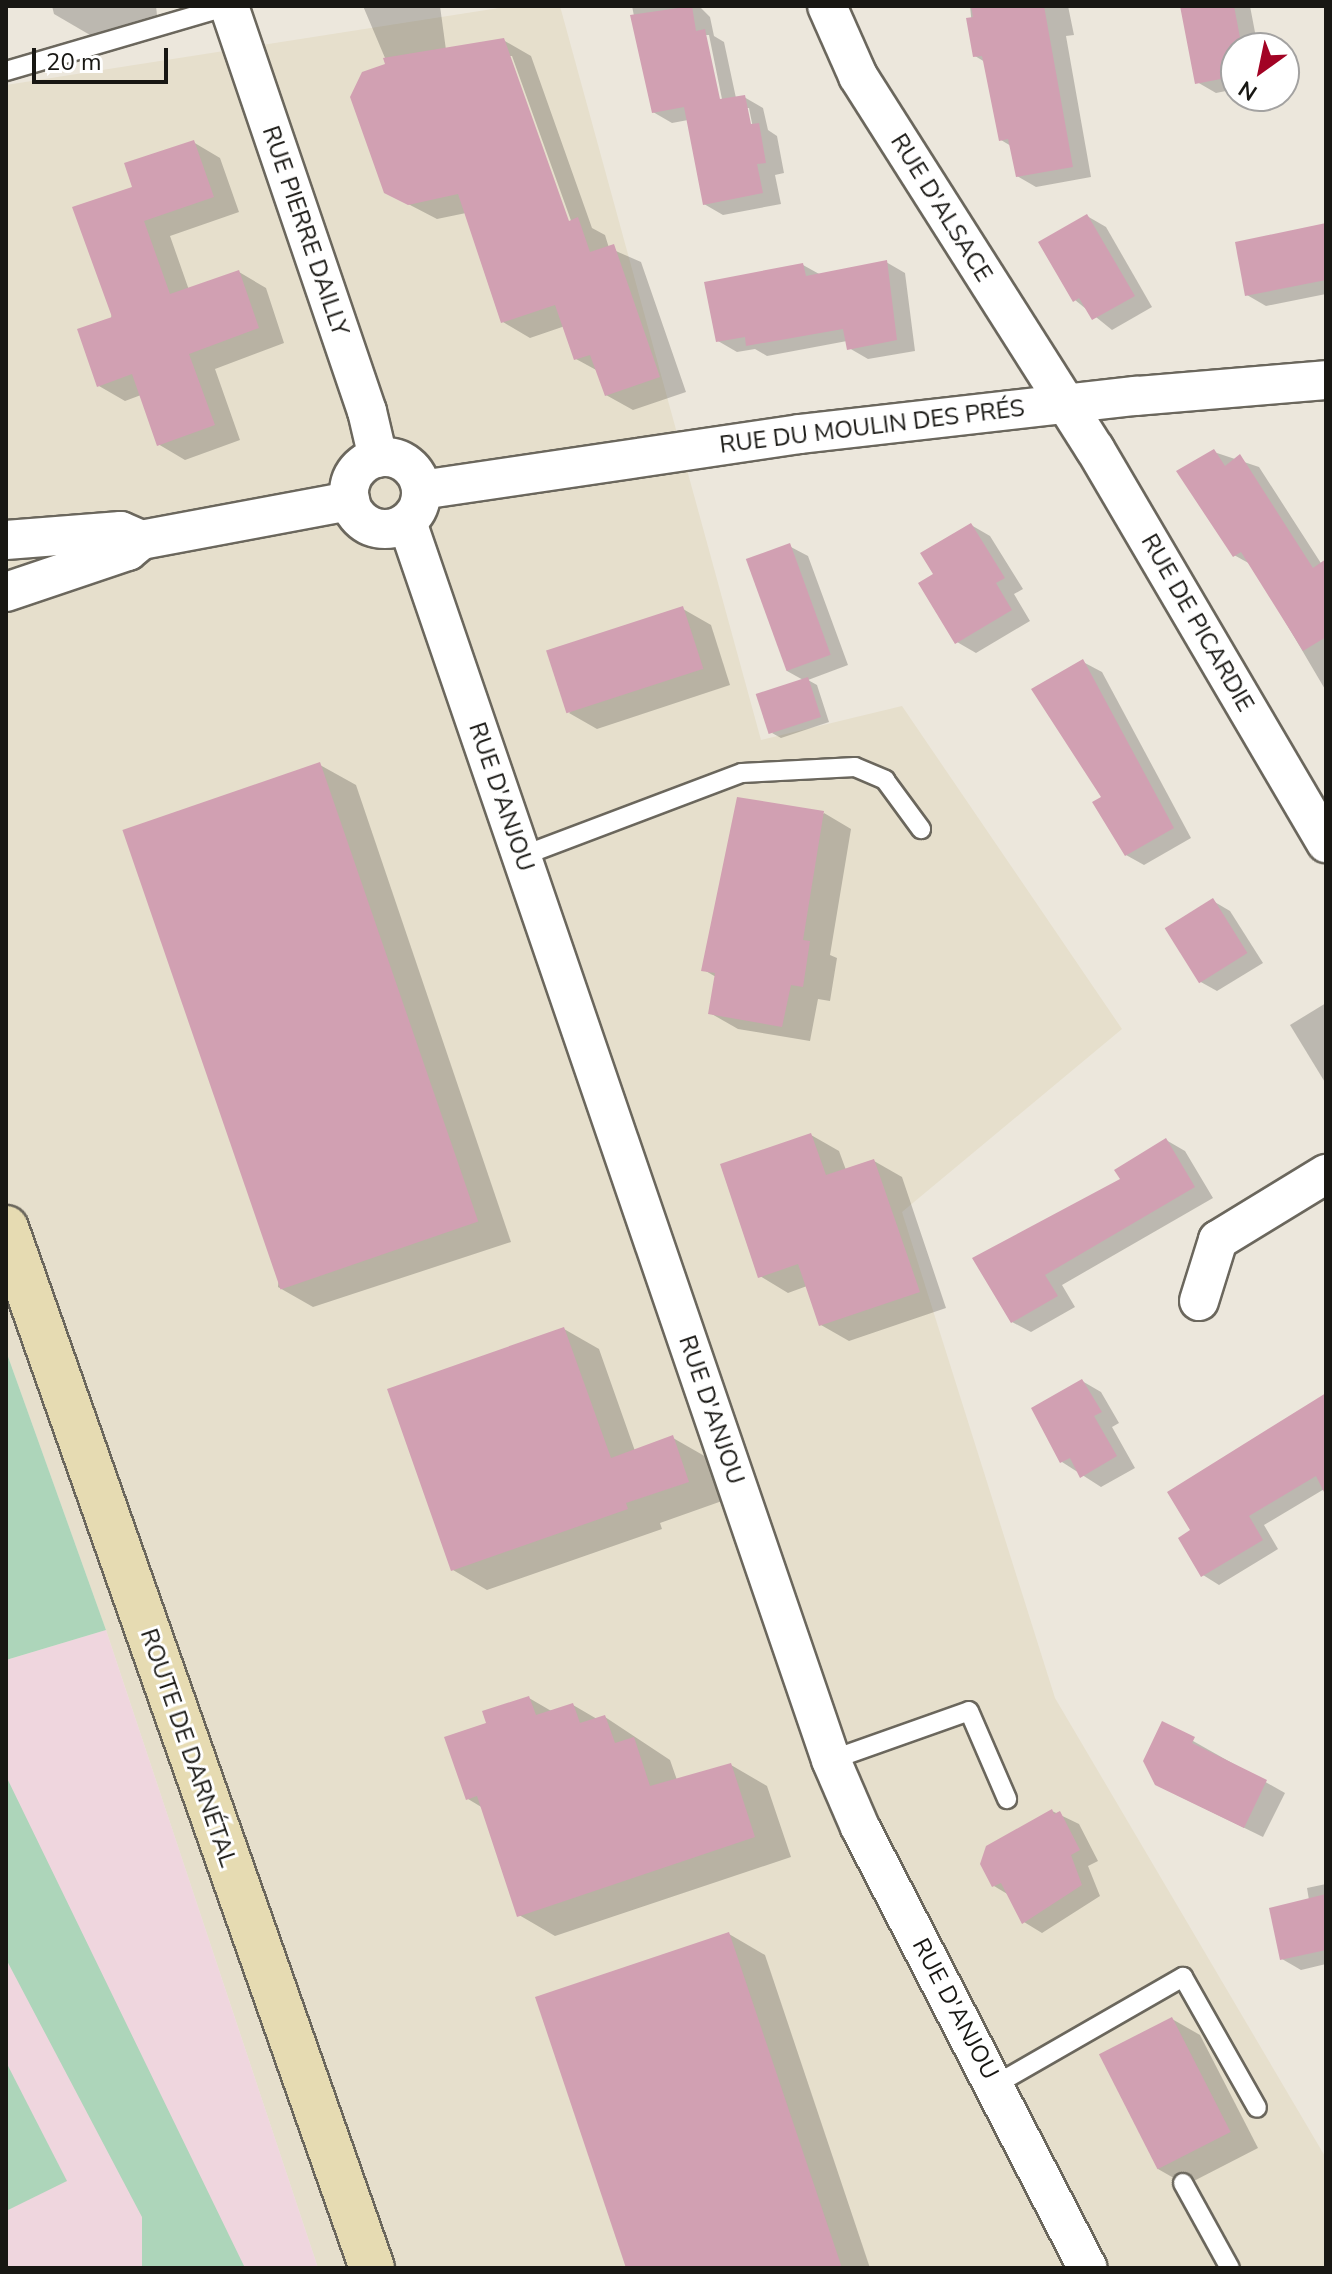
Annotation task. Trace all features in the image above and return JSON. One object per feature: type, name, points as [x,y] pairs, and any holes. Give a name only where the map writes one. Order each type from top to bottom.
[{"type":"main road","name":"ROUTE DE DARNÉTAL","points":[[6,1228],[372,2268]]},
{"type":"street","name":"RUE PIERRE DAILLY","points":[[229,6],[367,411],[378,458]]},
{"type":"street","name":"RUE D'ALSACE","points":[[827,6],[858,76],[1067,403]]},
{"type":"street","name":"RUE DU MOULIN DES PRÉS","points":[[414,506],[800,434],[1067,403],[1326,380]]},
{"type":"street","name":"RUE DE PICARDIE","points":[[1067,403],[1326,843]]},
{"type":"street","points":[[378,458],[405,463],[414,506],[393,529],[370,526],[360,520],[350,501],[353,475],[378,458]]},
{"type":"street","points":[[6,592],[128,551],[141,540],[350,501]]},
{"type":"street","name":"RUE D'ANJOU","points":[[414,506],[522,856],[831,1760],[860,1827],[1088,2268]]},
{"type":"street","points":[[6,540],[121,531],[141,540]]},
{"type":"street","points":[[1199,1301],[1218,1240],[1326,1174]]},
{"type":"lane","points":[[6,71],[229,6]]},
{"type":"lane","points":[[522,856],[742,773],[855,767],[885,780],[921,829]]},
{"type":"lane","points":[[831,1760],[969,1711],[1007,1799]]},
{"type":"lane","points":[[995,2085],[1183,1977],[1257,2108]]},
{"type":"lane","points":[[1183,2183],[1230,2268]]},
{"type":"shaded area","points":[[511,6],[560,6],[761,740],[902,706],[1122,1029],[902,1212],[1055,1698],[1326,2158],[1326,2268],[318,2268],[106,1630],[6,1351],[6,85]]},
{"type":"shaded area","points":[[106,1630],[318,2268],[6,2268],[6,1660]]},
{"type":"green space","points":[[6,1351],[106,1630],[6,1660]]},
{"type":"green space","points":[[6,1776],[245,2268],[142,2268],[142,2217],[6,1959]]},
{"type":"green space","points":[[6,2062],[67,2181],[6,2211]]},
{"type":"building","points":[[692,6],[696,31],[705,29],[720,99],[745,95],[751,124],[759,123],[766,163],[757,164],[763,193],[703,205],[684,107],[652,113],[630,15]]},
{"type":"building","points":[[971,6],[1044,6],[1073,167],[1016,177],[1008,139],[999,141],[982,56],[973,57],[966,18],[973,17]]},
{"type":"building","points":[[1180,6],[1234,6],[1239,32],[1220,32],[1220,79],[1195,84]]},
{"type":"building","points":[[504,38],[569,221],[578,217],[590,252],[614,244],[660,377],[605,396],[590,355],[574,360],[555,305],[501,323],[458,194],[408,205],[384,193],[350,97],[362,72],[385,64],[383,58]]},
{"type":"building","points":[[194,140],[214,197],[144,221],[170,294],[239,270],[259,328],[189,354],[215,425],[157,446],[132,374],[97,387],[77,329],[112,317],[72,207],[132,187],[124,163]]},
{"type":"building","points":[[1087,214],[1135,296],[1092,320],[1079,298],[1073,302],[1038,242]]},
{"type":"building","points":[[1326,223],[1326,280],[1245,296],[1235,242]]},
{"type":"building","points":[[887,260],[897,340],[847,350],[843,329],[746,346],[745,337],[716,342],[704,282],[803,263],[806,276]]},
{"type":"building","points":[[1214,449],[1225,466],[1240,454],[1313,568],[1326,559],[1326,637],[1303,651],[1241,552],[1233,557],[1176,471]]},
{"type":"building","points":[[971,523],[1005,578],[996,583],[1012,610],[955,644],[918,583],[933,574],[920,553]]},
{"type":"building","points":[[790,543],[831,655],[787,671],[746,559]]},
{"type":"building","points":[[683,606],[703,669],[566,713],[546,650]]},
{"type":"building","points":[[1083,659],[1174,828],[1125,856],[1092,802],[1101,797],[1031,689]]},
{"type":"building","points":[[808,677],[821,717],[769,734],[756,694]]},
{"type":"building","points":[[320,762],[478,1222],[281,1290],[122,830]]},
{"type":"building","points":[[737,797],[824,811],[803,940],[810,941],[803,987],[791,985],[782,1027],[708,1014],[715,973],[701,971]]},
{"type":"building","points":[[1213,898],[1247,953],[1199,983],[1165,928]]},
{"type":"building","points":[[811,1133],[826,1175],[874,1159],[920,1292],[819,1326],[798,1264],[758,1278],[720,1164]]},
{"type":"building","points":[[1166,1138],[1195,1187],[1045,1275],[1058,1296],[1011,1323],[972,1258],[1120,1179],[1114,1170]]},
{"type":"building","points":[[564,1327],[611,1458],[673,1435],[689,1482],[626,1503],[628,1509],[451,1571],[387,1389]]},
{"type":"building","points":[[1082,1379],[1102,1412],[1094,1416],[1117,1456],[1080,1478],[1070,1458],[1060,1463],[1031,1408]]},
{"type":"building","points":[[1326,1393],[1326,1496],[1316,1476],[1249,1516],[1263,1540],[1201,1577],[1178,1538],[1190,1530],[1167,1492]]},
{"type":"building","points":[[529,1696],[536,1715],[573,1703],[580,1723],[605,1715],[615,1743],[634,1737],[650,1786],[731,1763],[755,1837],[517,1917],[477,1796],[466,1800],[444,1737],[486,1723],[482,1711]]},
{"type":"building","points":[[1162,1721],[1195,1737],[1192,1743],[1267,1780],[1244,1828],[1155,1785],[1143,1761]]},
{"type":"building","points":[[1052,1809],[1054,1814],[1060,1811],[1080,1850],[1071,1855],[1082,1885],[1022,1924],[1001,1883],[992,1887],[980,1864],[986,1846]]},
{"type":"building","points":[[1326,1894],[1326,1950],[1280,1960],[1269,1908]]},
{"type":"building","points":[[729,1932],[842,2268],[626,2268],[535,1997]]},
{"type":"building","points":[[1172,2017],[1231,2132],[1158,2169],[1099,2054]]}]
